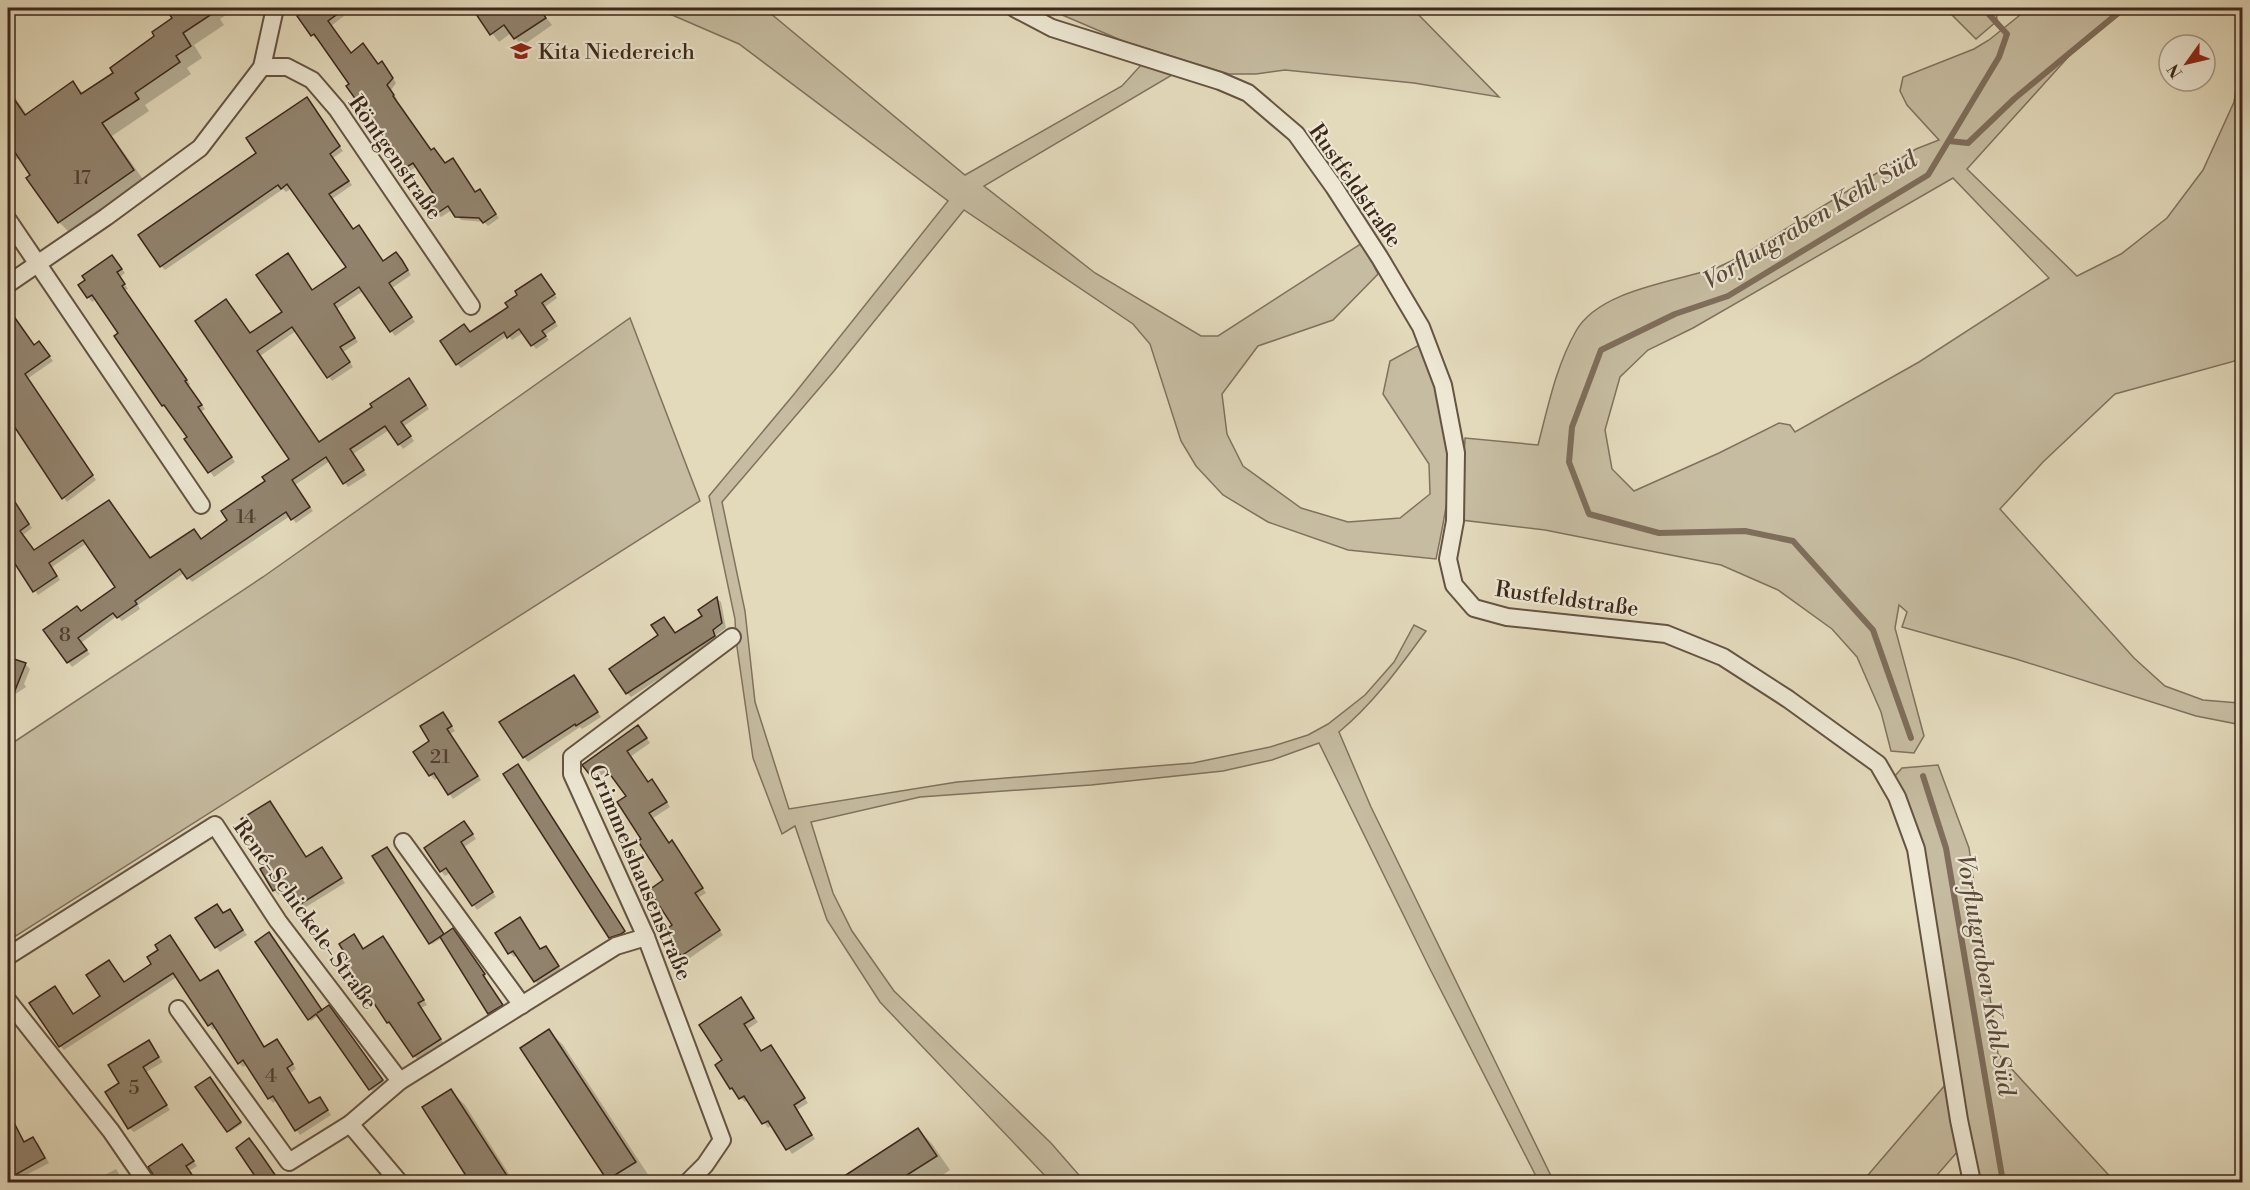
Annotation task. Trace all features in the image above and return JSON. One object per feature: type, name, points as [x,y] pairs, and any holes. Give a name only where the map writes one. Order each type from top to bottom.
[{"type":"street","points":[[8,284],[106,217],[200,148],[262,67],[275,8]]},
{"type":"street","name":"Rustfeldstraße","points":[[1014,8],[1052,28],[1220,81],[1248,93],[1296,134],[1334,187],[1421,327],[1443,385],[1456,453],[1455,521],[1448,559],[1454,585],[1474,608],[1507,617],[1666,634],[1723,657],[1788,699],[1878,765],[1897,797],[1916,849],[1959,1120],[1972,1182]]},
{"type":"street","name":"Röntgenstraße","points":[[262,67],[287,67],[312,80],[337,109],[471,306]]},
{"type":"street","points":[[8,220],[201,505]]},
{"type":"street","name":"Grimmelshausenstraße","points":[[688,1182],[705,1165],[722,1140],[646,937],[572,774],[572,756],[732,637]]},
{"type":"street","name":"René-Schickele-Straße","points":[[8,956],[215,825],[278,921],[400,1081]]},
{"type":"street","points":[[403,842],[522,1005]]},
{"type":"street","points":[[178,1009],[290,1162],[350,1124],[400,1081],[616,946],[646,937]]},
{"type":"street","points":[[8,1001],[111,1131],[146,1182]]},
{"type":"street","points":[[350,1124],[399,1182]]},
{"type":"shaded area","points":[[656,8],[764,8],[965,175],[1122,86],[1141,65],[1172,75],[984,186],[1095,273],[1201,336],[1218,336],[1362,243],[1378,274],[1333,320],[1258,346],[1222,394],[1227,434],[1243,466],[1301,508],[1348,522],[1400,518],[1430,494],[1429,464],[1383,394],[1390,361],[1421,344],[1437,384],[1449,428],[1451,465],[1436,559],[1348,550],[1268,522],[1223,495],[1196,466],[1181,441],[1150,344],[1133,324],[964,210],[834,371],[722,502],[745,611],[755,702],[789,809],[957,782],[1193,763],[1270,747],[1308,735],[1328,724],[1365,695],[1394,662],[1414,625],[1426,631],[1375,697],[1339,732],[1371,807],[1554,1182],[1539,1182],[1429,967],[1319,743],[1272,760],[1223,771],[1091,785],[920,797],[811,822],[833,893],[852,931],[894,991],[1051,1143],[1085,1182],[1051,1182],[880,1002],[827,920],[795,826],[782,834],[753,758],[735,619],[709,496],[795,393],[948,201],[739,44]]},
{"type":"shaded area","points":[[1046,8],[1412,8],[1499,97],[1414,83],[1285,70],[1256,74],[1229,74],[1123,41]]},
{"type":"shaded area","points":[[1945,8],[1996,8],[1997,21],[1976,39]]},
{"type":"shaded area","points":[[2013,8],[2128,8],[2070,55],[1967,169],[2077,276],[2121,254],[2167,218],[2203,170],[2234,102],[2242,51],[2242,359],[2115,394],[2043,462],[2000,509],[2134,658],[2165,686],[2203,700],[2239,703],[2242,700],[2242,725],[2196,716],[2016,659],[1902,627],[1907,612],[1899,605],[1895,628],[1924,736],[1914,753],[1891,751],[1881,712],[1857,657],[1832,629],[1778,590],[1721,565],[1545,530],[1461,520],[1465,438],[1538,445],[1563,358],[1576,331],[1587,317],[1602,306],[1639,289],[1716,268],[1745,254],[1916,149],[1939,140],[1907,105],[1900,91],[1903,77],[1974,49],[2020,15]],"holes":[[[1953,178],[2049,278],[1919,362],[1795,432],[1790,425],[1779,423],[1634,491],[1612,469],[1605,430],[1620,377],[1648,350],[1693,328]]]},
{"type":"shaded area","points":[[630,318],[700,501],[8,941],[8,746],[263,577]]},
{"type":"shaded area","points":[[1938,765],[1969,848],[1998,1054],[2115,1182],[1980,1182],[1894,777],[1902,768]]},
{"type":"shaded area","points":[[1946,1084],[1958,1151],[1931,1182],[1862,1182]]},
{"type":"building","points":[[165,8],[221,8],[183,33],[191,46],[176,56],[180,62],[135,93],[139,99],[102,123],[134,170],[58,223],[26,178],[30,175],[8,142],[8,90],[25,115],[73,81],[81,94],[113,73],[110,68],[154,36],[152,32],[172,18]]},
{"type":"building","points":[[309,8],[346,8],[328,21],[351,53],[363,43],[378,64],[382,61],[393,78],[387,85],[393,96],[431,150],[434,148],[445,163],[453,158],[475,192],[480,189],[496,214],[483,223],[479,218],[455,217],[448,206],[436,214],[425,198],[433,193],[413,163],[405,168],[346,86],[349,84],[314,34],[311,36],[297,16]]},
{"type":"building","points":[[472,8],[539,8],[546,18],[514,39],[504,25],[490,35]]},
{"type":"building","points":[[307,97],[340,146],[330,154],[349,181],[329,194],[353,229],[359,225],[383,261],[396,252],[402,260],[408,270],[389,283],[412,317],[390,332],[359,287],[334,304],[355,338],[340,347],[350,362],[327,378],[292,327],[257,351],[319,442],[372,407],[370,404],[409,378],[426,405],[401,422],[411,436],[398,445],[385,426],[350,449],[364,470],[343,484],[326,457],[292,480],[310,507],[291,520],[286,512],[187,579],[180,569],[135,601],[137,604],[117,618],[113,613],[78,638],[87,650],[67,663],[43,630],[77,606],[81,611],[115,587],[83,540],[49,563],[57,576],[33,592],[8,553],[8,491],[29,524],[20,531],[34,550],[109,500],[150,558],[194,529],[201,539],[227,520],[221,511],[265,481],[262,477],[289,459],[195,321],[226,299],[250,333],[282,312],[256,275],[288,253],[312,290],[346,267],[287,184],[281,189],[278,185],[160,267],[138,235],[256,153],[246,138]]},
{"type":"building","points":[[112,255],[122,269],[117,272],[125,284],[122,286],[187,380],[185,381],[202,405],[198,407],[232,457],[208,473],[184,439],[187,437],[164,405],[162,406],[114,336],[118,333],[92,295],[87,298],[78,285],[85,280],[82,276]]},
{"type":"building","points":[[541,274],[555,294],[542,303],[555,322],[542,331],[546,336],[531,346],[519,329],[507,338],[504,332],[456,365],[440,341],[464,324],[470,332],[493,317],[508,307],[505,303],[517,295],[515,291]]},
{"type":"building","points":[[8,308],[34,345],[39,341],[50,356],[25,374],[93,475],[62,499],[8,417]]},
{"type":"building","points":[[717,597],[722,623],[713,630],[715,636],[626,694],[609,669],[658,635],[651,625],[664,617],[675,633],[702,616],[698,610]]},
{"type":"building","points":[[8,657],[26,663],[8,708]]},
{"type":"building","points":[[574,675],[598,712],[523,758],[499,722]]},
{"type":"building","points":[[443,712],[452,726],[447,729],[478,776],[448,795],[434,773],[429,776],[413,752],[429,741],[420,726]]},
{"type":"building","points":[[638,725],[647,738],[627,751],[648,782],[652,779],[667,802],[649,813],[669,843],[672,840],[703,888],[695,893],[720,930],[681,956],[664,931],[672,925],[649,890],[663,880],[638,841],[641,839],[617,802],[626,796],[604,766],[590,775],[582,765]]},
{"type":"building","points":[[518,764],[625,931],[621,934],[609,938],[503,774]]},
{"type":"building","points":[[270,801],[306,857],[322,847],[342,878],[296,907],[283,885],[273,891],[260,869],[268,864],[241,819]]},
{"type":"building","points":[[464,821],[473,834],[461,842],[493,892],[472,906],[446,868],[440,872],[424,848]]},
{"type":"building","points":[[387,847],[444,934],[429,944],[372,856]]},
{"type":"building","points":[[217,904],[223,913],[230,909],[243,930],[215,948],[195,918]]},
{"type":"building","points":[[520,917],[540,949],[546,946],[559,966],[534,982],[513,951],[508,954],[495,933]]},
{"type":"building","points":[[453,928],[503,1005],[488,1014],[440,937]]},
{"type":"building","points":[[269,932],[322,1010],[329,1005],[383,1080],[369,1090],[316,1014],[308,1020],[255,942]]},
{"type":"building","points":[[354,934],[363,949],[383,936],[424,1000],[418,1003],[441,1039],[413,1057],[362,985],[357,988],[337,956],[344,952],[339,944]]},
{"type":"building","points":[[170,935],[200,981],[218,970],[264,1047],[277,1039],[293,1064],[287,1068],[309,1103],[320,1097],[328,1110],[295,1131],[273,1096],[268,1099],[243,1060],[238,1064],[212,1023],[208,1026],[173,973],[59,1047],[29,1003],[55,986],[73,1014],[100,996],[86,975],[109,960],[124,982],[151,964],[147,957],[158,950],[155,945]]},
{"type":"building","points":[[741,997],[754,1018],[744,1024],[761,1051],[771,1045],[805,1098],[794,1105],[812,1135],[786,1150],[768,1121],[762,1124],[744,1096],[739,1099],[732,1088],[730,1089],[715,1065],[722,1060],[699,1025]]},
{"type":"building","points":[[549,1029],[636,1162],[607,1180],[520,1048]]},
{"type":"building","points":[[149,1040],[159,1057],[143,1067],[167,1105],[128,1129],[105,1092],[119,1083],[108,1065]]},
{"type":"building","points":[[210,1077],[241,1122],[227,1132],[195,1087]]},
{"type":"building","points":[[451,1089],[511,1182],[470,1182],[422,1107]]},
{"type":"building","points":[[8,1111],[24,1142],[33,1137],[45,1158],[8,1179]]},
{"type":"building","points":[[918,1128],[937,1156],[896,1182],[835,1182]]},
{"type":"building","points":[[249,1138],[280,1182],[259,1182],[236,1148]]},
{"type":"building","points":[[182,1144],[194,1161],[186,1166],[197,1182],[158,1182],[148,1167]]},
{"type":"waterway","name":"Vorflutgraben Kehl Süd","points":[[1911,738],[1873,630],[1793,541],[1745,531],[1659,533],[1589,514],[1569,462],[1572,427],[1601,350],[1675,314],[1728,296],[1928,175],[1999,57],[2007,34],[1983,8]]},
{"type":"waterway","points":[[1949,141],[1968,143],[2014,99],[2124,8]]},
{"type":"waterway","name":"Vorflutgraben Kehl Süd","points":[[1923,776],[1946,848],[2003,1182]]},
{"type":"place","name":"Kita Niedereich","points":[[521,51]]}]
